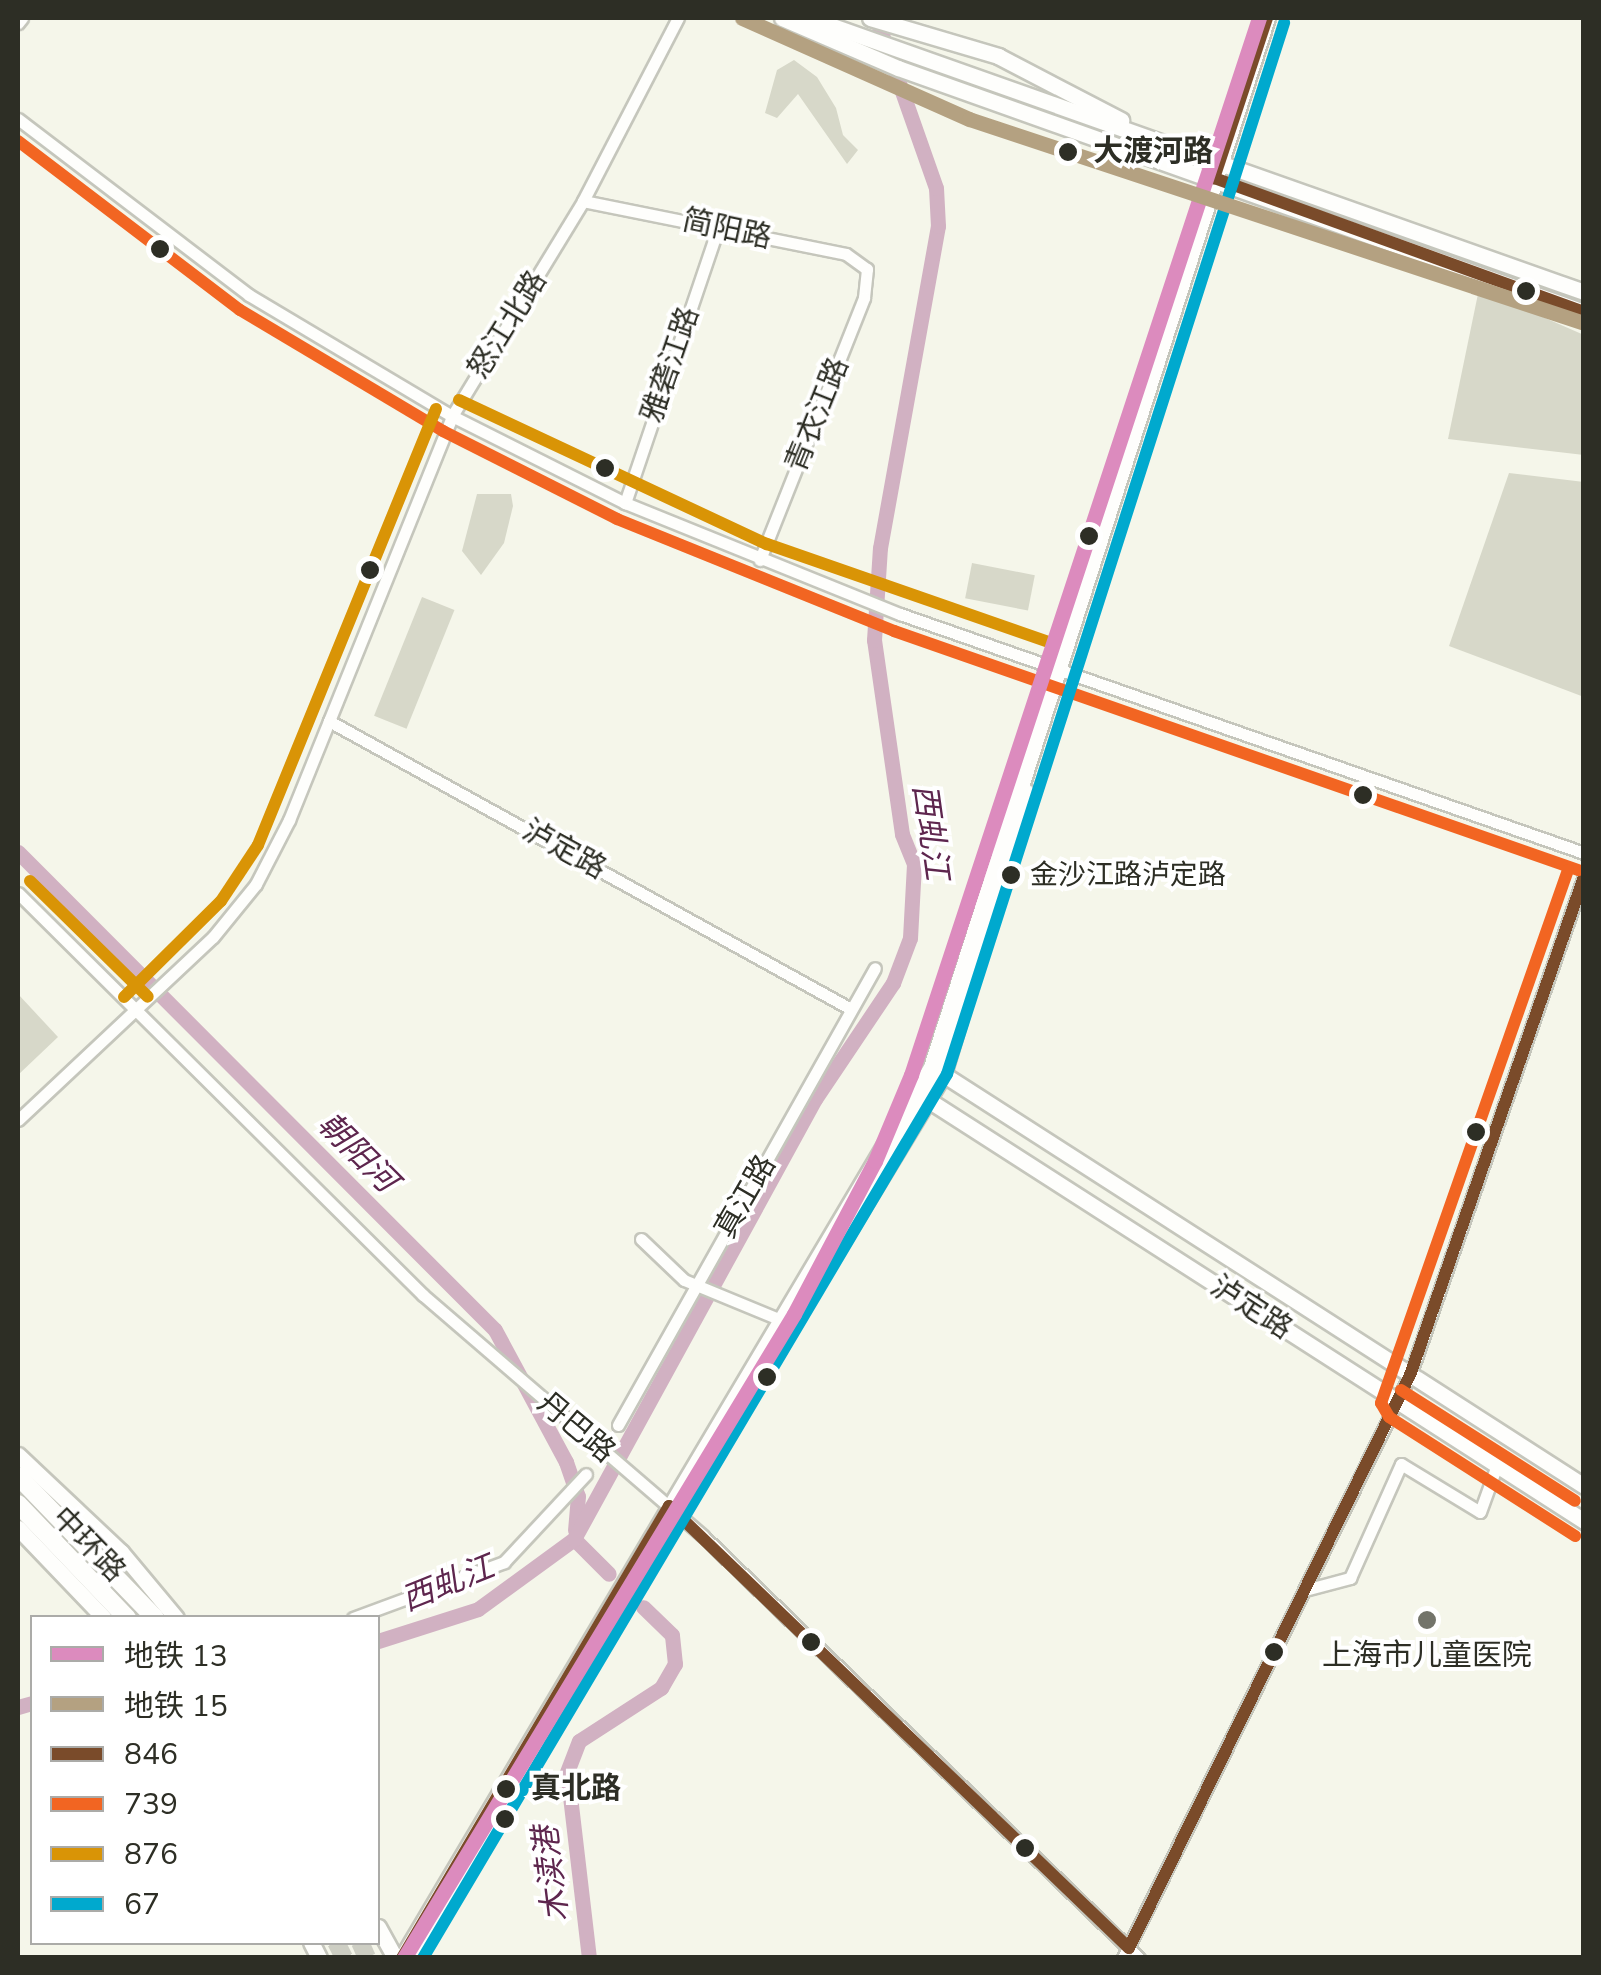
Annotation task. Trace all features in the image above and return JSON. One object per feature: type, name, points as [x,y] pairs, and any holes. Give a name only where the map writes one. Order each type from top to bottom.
[{"type":"highway","name":"中环路","points":[[18,1476],[152,1615]]},
{"type":"highway","name":"中环路","points":[[18,1504],[124,1615]]},
{"type":"main road","points":[[782,18],[898,68],[1584,312]]},
{"type":"main road","points":[[810,18],[893,51],[1224,160],[1584,292]]},
{"type":"main road","points":[[870,18],[998,56],[1156,137]]},
{"type":"main road","points":[[380,1930],[399,1958],[924,1098],[937,1070],[1061,664],[1267,18]]},
{"type":"main road","points":[[1224,160],[1276,18]]},
{"type":"main road","name":"泸定路","points":[[937,1070],[1584,1486]]},
{"type":"main road","points":[[416,1958],[781,1320],[924,1098]]},
{"type":"main road","name":"泸定路","points":[[924,1098],[1584,1521]]},
{"type":"main road","points":[[18,1455],[121,1552],[174,1615]]},
{"type":"main road","points":[[18,1528],[101,1615]]},
{"type":"street","name":"怒江北路","points":[[18,1120],[148,999],[256,884],[329,721],[452,416],[583,200],[678,18]]},
{"type":"street","points":[[18,119],[249,295],[452,416],[625,503],[900,614],[1061,664],[1584,853]]},
{"type":"street","name":"简阳路","points":[[583,200],[846,254],[867,269]]},
{"type":"street","name":"雅砻江路","points":[[625,503],[718,228]]},
{"type":"street","name":"青衣江路","points":[[760,560],[864,298],[867,269]]},
{"type":"street","name":"泸定路","points":[[329,721],[851,1009]]},
{"type":"street","points":[[1126,1953],[1410,1374],[1584,876]]},
{"type":"street","name":"丹巴路","points":[[18,893],[486,1352],[672,1509],[1126,1953],[1139,1958]]},
{"type":"street","name":"真江路","points":[[618,1426],[875,968]]},
{"type":"street","points":[[641,1239],[696,1286],[781,1320]]},
{"type":"street","points":[[1305,1590],[1350,1578],[1401,1464],[1480,1512],[1496,1465]]},
{"type":"street","points":[[361,1615],[504,1562],[586,1474]]},
{"type":"building","points":[[794,60],[817,77],[836,108],[843,135],[858,150],[847,164],[798,94],[777,118],[765,113],[777,70]]},
{"type":"building","points":[[1479,289],[1584,335],[1584,455],[1448,439]]},
{"type":"building","points":[[1509,473],[1584,482],[1584,697],[1449,646]]},
{"type":"building","points":[[477,494],[511,494],[513,506],[504,543],[481,575],[462,551]]},
{"type":"building","points":[[972,563],[1035,575],[1028,611],[965,598]]},
{"type":"building","points":[[422,597],[454,610],[407,729],[374,716]]},
{"type":"building","points":[[18,994],[58,1037],[18,1075]]},
{"type":"waterway","name":"西虬江","points":[[380,1640],[478,1609],[574,1539],[815,1099],[893,983],[910,938],[914,864],[902,834],[874,640],[880,548],[938,226],[936,188],[876,18]]},
{"type":"waterway","name":"朝阳河","points":[[18,852],[495,1330],[566,1462],[578,1496],[575,1530]]},
{"type":"waterway","name":"木渎港","points":[[574,1539],[609,1574]]},
{"type":"waterway","name":"木渎港","points":[[589,1958],[567,1772],[579,1741],[661,1688],[675,1664],[672,1635],[643,1607]]},
{"type":"waterway","name":"西虬江","points":[[18,1707],[30,1704]]},
{"type":"tunnel","points":[[338,1945],[344,1958]]},
{"type":"tunnel","points":[[361,1945],[367,1958]]},
{"type":"metro line","name":"15","points":[[742,18],[969,119],[1584,323]]},
{"type":"metro line","name":"13","points":[[404,1958],[794,1314],[875,1161],[911,1075],[1259,18]]},
{"type":"transit line","name":"876","points":[[459,400],[767,544],[1054,644],[1259,18]]},
{"type":"transit line","name":"846","points":[[1267,18],[1214,178],[1584,312]]},
{"type":"transit line","name":"67","points":[[423,1958],[947,1074],[1284,23]]},
{"type":"transit line","name":"739","points":[[18,141],[240,310],[443,431],[617,519],[894,631],[1578,870]]},
{"type":"transit line","name":"876","points":[[124,997],[221,901],[258,845],[436,409]]},
{"type":"transit line","name":"739","points":[[1568,870],[1381,1403],[1389,1417],[1575,1536]]},
{"type":"transit line","name":"846","points":[[1129,1948],[1410,1375],[1584,877]]},
{"type":"transit line","name":"876","points":[[30,881],[148,997]]},
{"type":"transit line","name":"739","points":[[1401,1390],[1575,1501]]},
{"type":"transit line","name":"846","points":[[402,1958],[669,1506],[1129,1948]]},
{"type":"place","name":"大渡河路","points":[[1068,152]]},
{"type":"place","name":"金沙江路泸定路","points":[[1011,875]]},
{"type":"place","name":"上海市儿童医院","points":[[1427,1620]]},
{"type":"place","name":"真北路","points":[[506,1789]]}]
